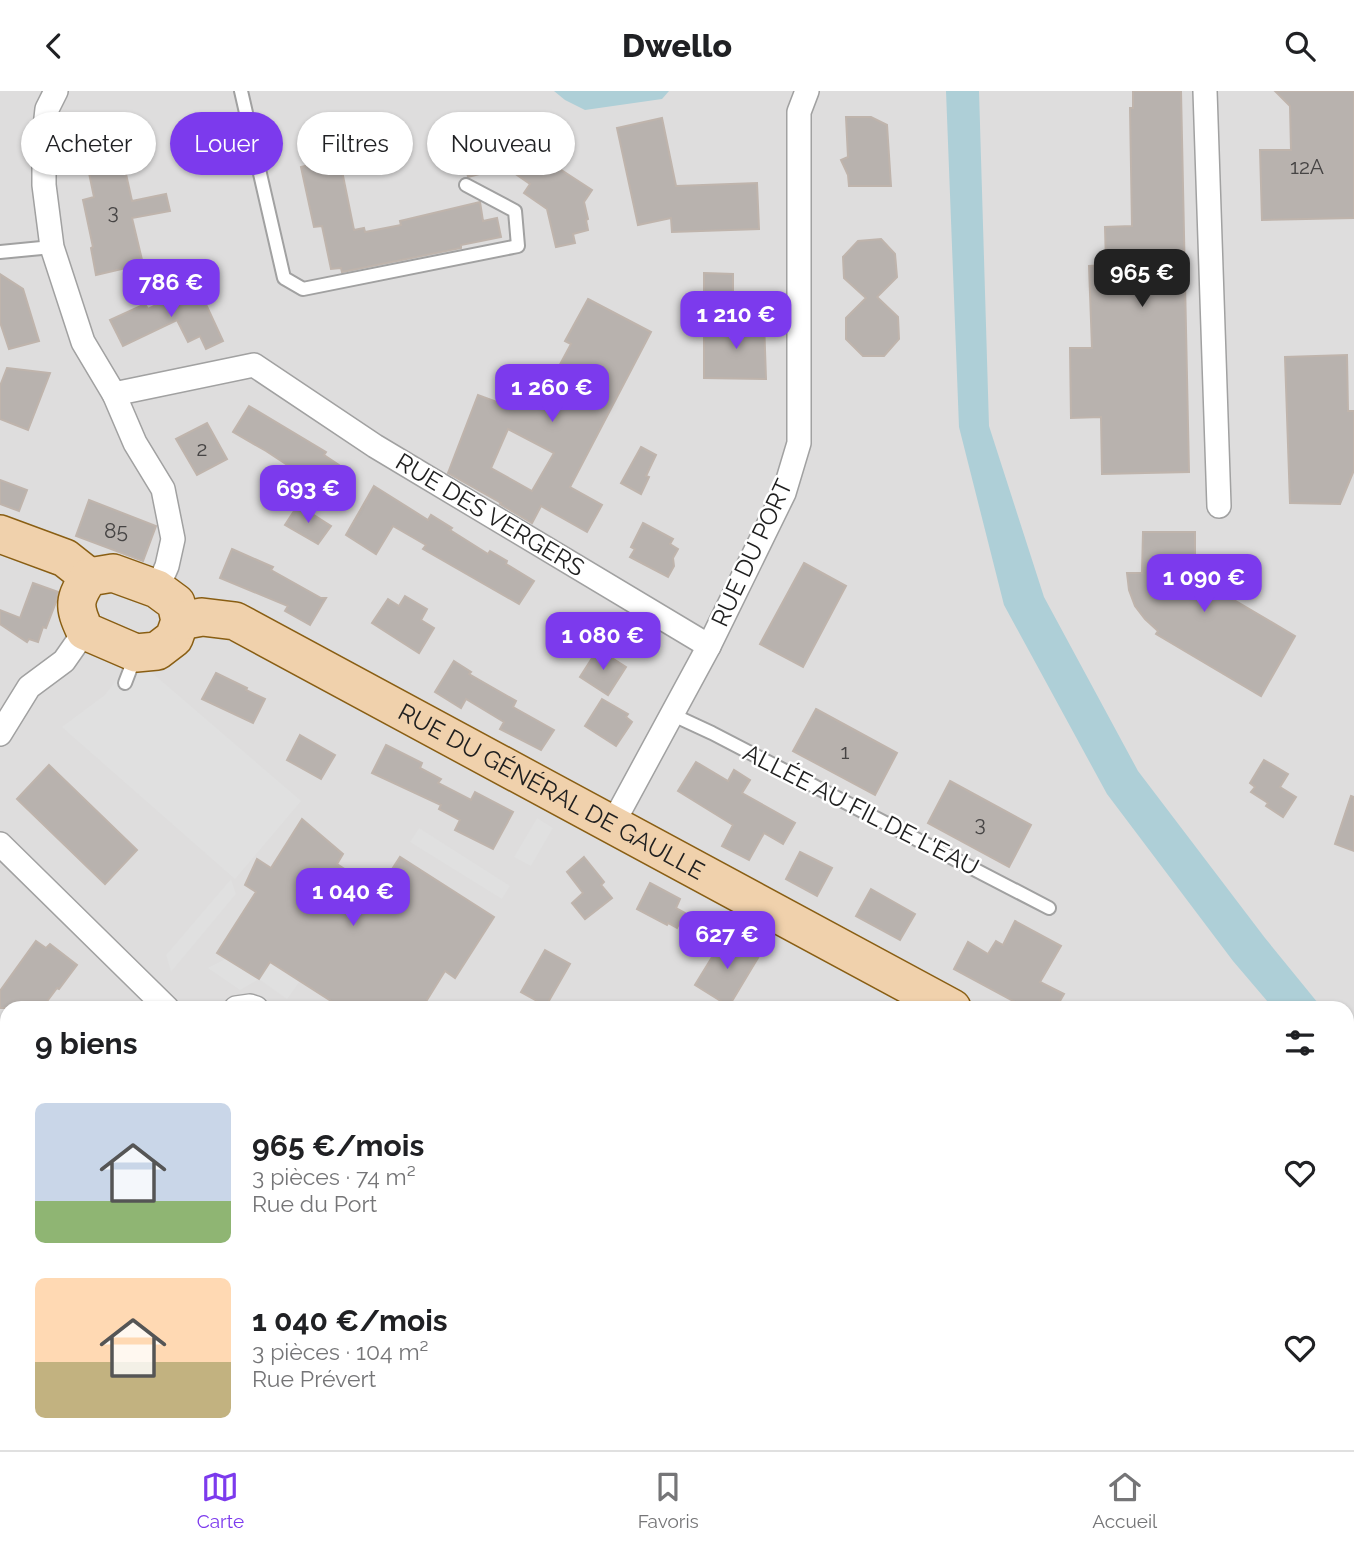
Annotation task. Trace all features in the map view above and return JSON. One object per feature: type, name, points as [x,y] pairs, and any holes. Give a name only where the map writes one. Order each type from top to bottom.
[{"type":"main road","points":[[0,534],[65,558],[89,577]]},
{"type":"main road","points":[[113,573],[157,589],[176,603],[180,621],[174,638],[131,668],[85,631],[76,614],[77,594],[89,577],[113,573]]},
{"type":"main road","name":"RUE DU GÉNÉRAL DE GAULLE","points":[[180,621],[202,617],[235,621],[939,1001]]},
{"type":"street","points":[[54,91],[47,109],[44,135],[44,185],[51,247],[83,342],[114,394],[135,443],[163,489],[173,539],[167,566],[157,589]]},
{"type":"street","name":"RUE DU PORT","points":[[612,825],[709,646],[784,493],[799,443],[799,112],[807,91]]},
{"type":"street","points":[[1205,91],[1219,506]]},
{"type":"street","name":"RUE DES VERGERS","points":[[114,394],[254,365],[375,446],[709,646]]},
{"type":"street","points":[[0,734],[29,687],[64,661],[85,631]]},
{"type":"street","points":[[0,844],[160,1001]]},
{"type":"lane","points":[[241,91],[284,278],[303,289],[518,246],[515,212],[466,185]]},
{"type":"lane","points":[[0,252],[51,247]]},
{"type":"lane","name":"ALLÉE AU FIL DE L'EAU","points":[[671,714],[1049,908]]},
{"type":"shaded area","points":[[0,91],[1354,91],[1354,1001],[0,1001]]},
{"type":"shaded area","points":[[144,666],[301,801],[235,879],[62,727],[105,695],[126,668]]},
{"type":"shaded area","points":[[537,818],[553,828],[531,866],[514,857]]},
{"type":"shaded area","points":[[419,828],[510,886],[502,899],[410,842]]},
{"type":"shaded area","points":[[231,879],[236,894],[171,972],[166,955]]},
{"type":"shaded area","points":[[226,959],[259,979],[240,990],[208,968]]},
{"type":"shaded area","points":[[270,962],[300,981],[287,999],[259,979]]},
{"type":"water","points":[[554,91],[669,91],[662,99],[585,110]]},
{"type":"water","points":[[946,91],[979,91],[989,426],[1044,597],[1138,771],[1316,1001],[1267,1001],[1233,961],[1107,794],[1004,605],[959,427]]},
{"type":"building","points":[[1133,91],[1181,91],[1189,472],[1102,474],[1101,417],[1071,418],[1070,348],[1092,348],[1089,266],[1106,265],[1105,227],[1132,226],[1130,108],[1133,108]]},
{"type":"building","points":[[1275,91],[1354,91],[1354,218],[1262,220],[1260,150],[1291,150],[1290,106]]},
{"type":"building","points":[[846,117],[871,117],[887,125],[891,186],[849,186],[848,175],[841,160],[848,157]]},
{"type":"building","points":[[662,118],[676,186],[757,183],[759,229],[672,232],[671,218],[638,225],[617,128]]},
{"type":"building","points":[[89,175],[126,175],[132,201],[166,194],[170,211],[132,218],[143,264],[96,275],[83,200],[94,197]]},
{"type":"building","points":[[303,175],[343,175],[354,230],[364,228],[365,232],[401,225],[400,221],[480,202],[483,221],[497,218],[501,237],[461,245],[461,248],[342,272],[341,268],[331,269],[322,226],[314,227]]},
{"type":"building","points":[[517,175],[569,175],[592,190],[584,202],[588,230],[573,234],[575,243],[556,247],[547,209],[524,193],[530,184]]},
{"type":"building","points":[[881,239],[895,254],[897,277],[877,297],[898,317],[899,339],[884,356],[863,356],[846,339],[846,318],[866,298],[844,278],[843,257],[858,241]]},
{"type":"building","points":[[704,273],[733,274],[733,292],[704,292]]},
{"type":"building","points":[[0,274],[23,289],[39,341],[9,349],[0,322]]},
{"type":"building","points":[[197,285],[223,341],[206,349],[200,336],[188,342],[177,320],[123,346],[110,320],[145,304],[148,309]]},
{"type":"building","points":[[588,299],[651,332],[570,487],[602,505],[587,532],[541,506],[532,523],[448,473],[478,395],[513,408],[522,393],[531,397],[534,392],[543,396],[571,344],[565,341]],"holes":[[[508,429],[554,453],[532,491],[491,468]]]},
{"type":"building","points":[[724,320],[764,321],[766,379],[704,378],[704,331],[725,332]]},
{"type":"building","points":[[1347,355],[1348,411],[1354,411],[1354,470],[1340,504],[1290,503],[1285,357]]},
{"type":"building","points":[[7,368],[50,373],[28,430],[0,419],[0,386]]},
{"type":"building","points":[[249,406],[326,452],[324,455],[339,465],[324,489],[233,432]]},
{"type":"building","points":[[207,423],[227,459],[197,475],[176,439]]},
{"type":"building","points":[[641,447],[656,455],[641,494],[621,483]]},
{"type":"building","points":[[0,480],[27,490],[19,511],[0,504]]},
{"type":"building","points":[[374,486],[428,520],[431,515],[452,528],[450,530],[488,554],[490,551],[507,561],[506,564],[534,581],[519,604],[423,549],[426,545],[393,526],[376,554],[346,535]]},
{"type":"building","points":[[89,500],[156,526],[143,561],[76,536]]},
{"type":"building","points":[[298,505],[331,526],[318,544],[285,525]]},
{"type":"building","points":[[643,523],[673,539],[670,544],[678,549],[668,577],[630,557],[635,549],[631,547]]},
{"type":"building","points":[[1143,532],[1195,532],[1195,577],[1295,636],[1261,696],[1156,634],[1158,631],[1135,606],[1127,573],[1142,573]]},
{"type":"building","points":[[232,549],[273,567],[271,570],[321,598],[326,598],[310,625],[285,611],[288,606],[220,578]]},
{"type":"building","points":[[804,563],[846,586],[803,667],[760,644]]},
{"type":"building","points":[[33,583],[58,592],[46,628],[43,627],[38,642],[29,639],[27,642],[0,624],[0,610],[20,618]]},
{"type":"building","points":[[405,596],[427,609],[421,620],[434,628],[419,653],[372,623],[388,599],[399,606]]},
{"type":"building","points":[[598,649],[626,667],[608,695],[580,677]]},
{"type":"building","points":[[454,661],[471,672],[469,674],[516,701],[513,707],[554,730],[541,750],[500,729],[504,722],[466,699],[461,708],[435,692]]},
{"type":"building","points":[[216,673],[265,699],[253,723],[202,699]]},
{"type":"building","points":[[602,699],[628,714],[626,717],[632,722],[616,746],[585,726]]},
{"type":"building","points":[[816,709],[897,753],[875,795],[793,751]]},
{"type":"building","points":[[300,735],[335,755],[321,779],[287,760]]},
{"type":"building","points":[[386,745],[422,763],[420,768],[441,779],[438,783],[471,800],[475,792],[513,812],[493,849],[455,830],[460,820],[439,809],[441,805],[372,773]]},
{"type":"building","points":[[1264,760],[1288,774],[1280,787],[1296,797],[1283,817],[1251,792],[1255,787],[1250,783]]},
{"type":"building","points":[[696,762],[728,781],[734,770],[750,780],[742,793],[795,823],[783,844],[764,833],[749,860],[722,846],[733,825],[678,791]]},
{"type":"building","points":[[49,765],[137,850],[105,884],[17,799]]},
{"type":"building","points":[[950,781],[1031,825],[1009,867],[928,823]]},
{"type":"building","points":[[1351,796],[1354,797],[1354,851],[1335,844]]},
{"type":"building","points":[[302,819],[343,854],[337,864],[378,891],[400,857],[494,917],[455,978],[445,971],[426,1001],[331,1001],[270,962],[259,979],[217,953],[256,892],[245,885],[257,859],[271,868]]},
{"type":"building","points":[[800,852],[832,868],[817,896],[786,879]]},
{"type":"building","points":[[584,857],[604,882],[601,885],[612,898],[585,919],[572,903],[583,893],[567,872]]},
{"type":"building","points":[[650,883],[680,899],[676,908],[685,913],[677,928],[637,909]]},
{"type":"building","points":[[871,889],[915,914],[900,940],[856,916]]},
{"type":"building","points":[[1015,921],[1061,946],[1040,982],[1064,994],[1060,1001],[1013,1001],[954,969],[968,942],[988,954],[996,941],[1003,945]]},
{"type":"building","points":[[725,936],[759,956],[732,1001],[721,1001],[695,985]]},
{"type":"building","points":[[36,941],[46,948],[50,944],[77,965],[47,1001],[0,1001],[0,991]]},
{"type":"building","points":[[545,950],[570,964],[549,1001],[537,1001],[521,992]]}]
